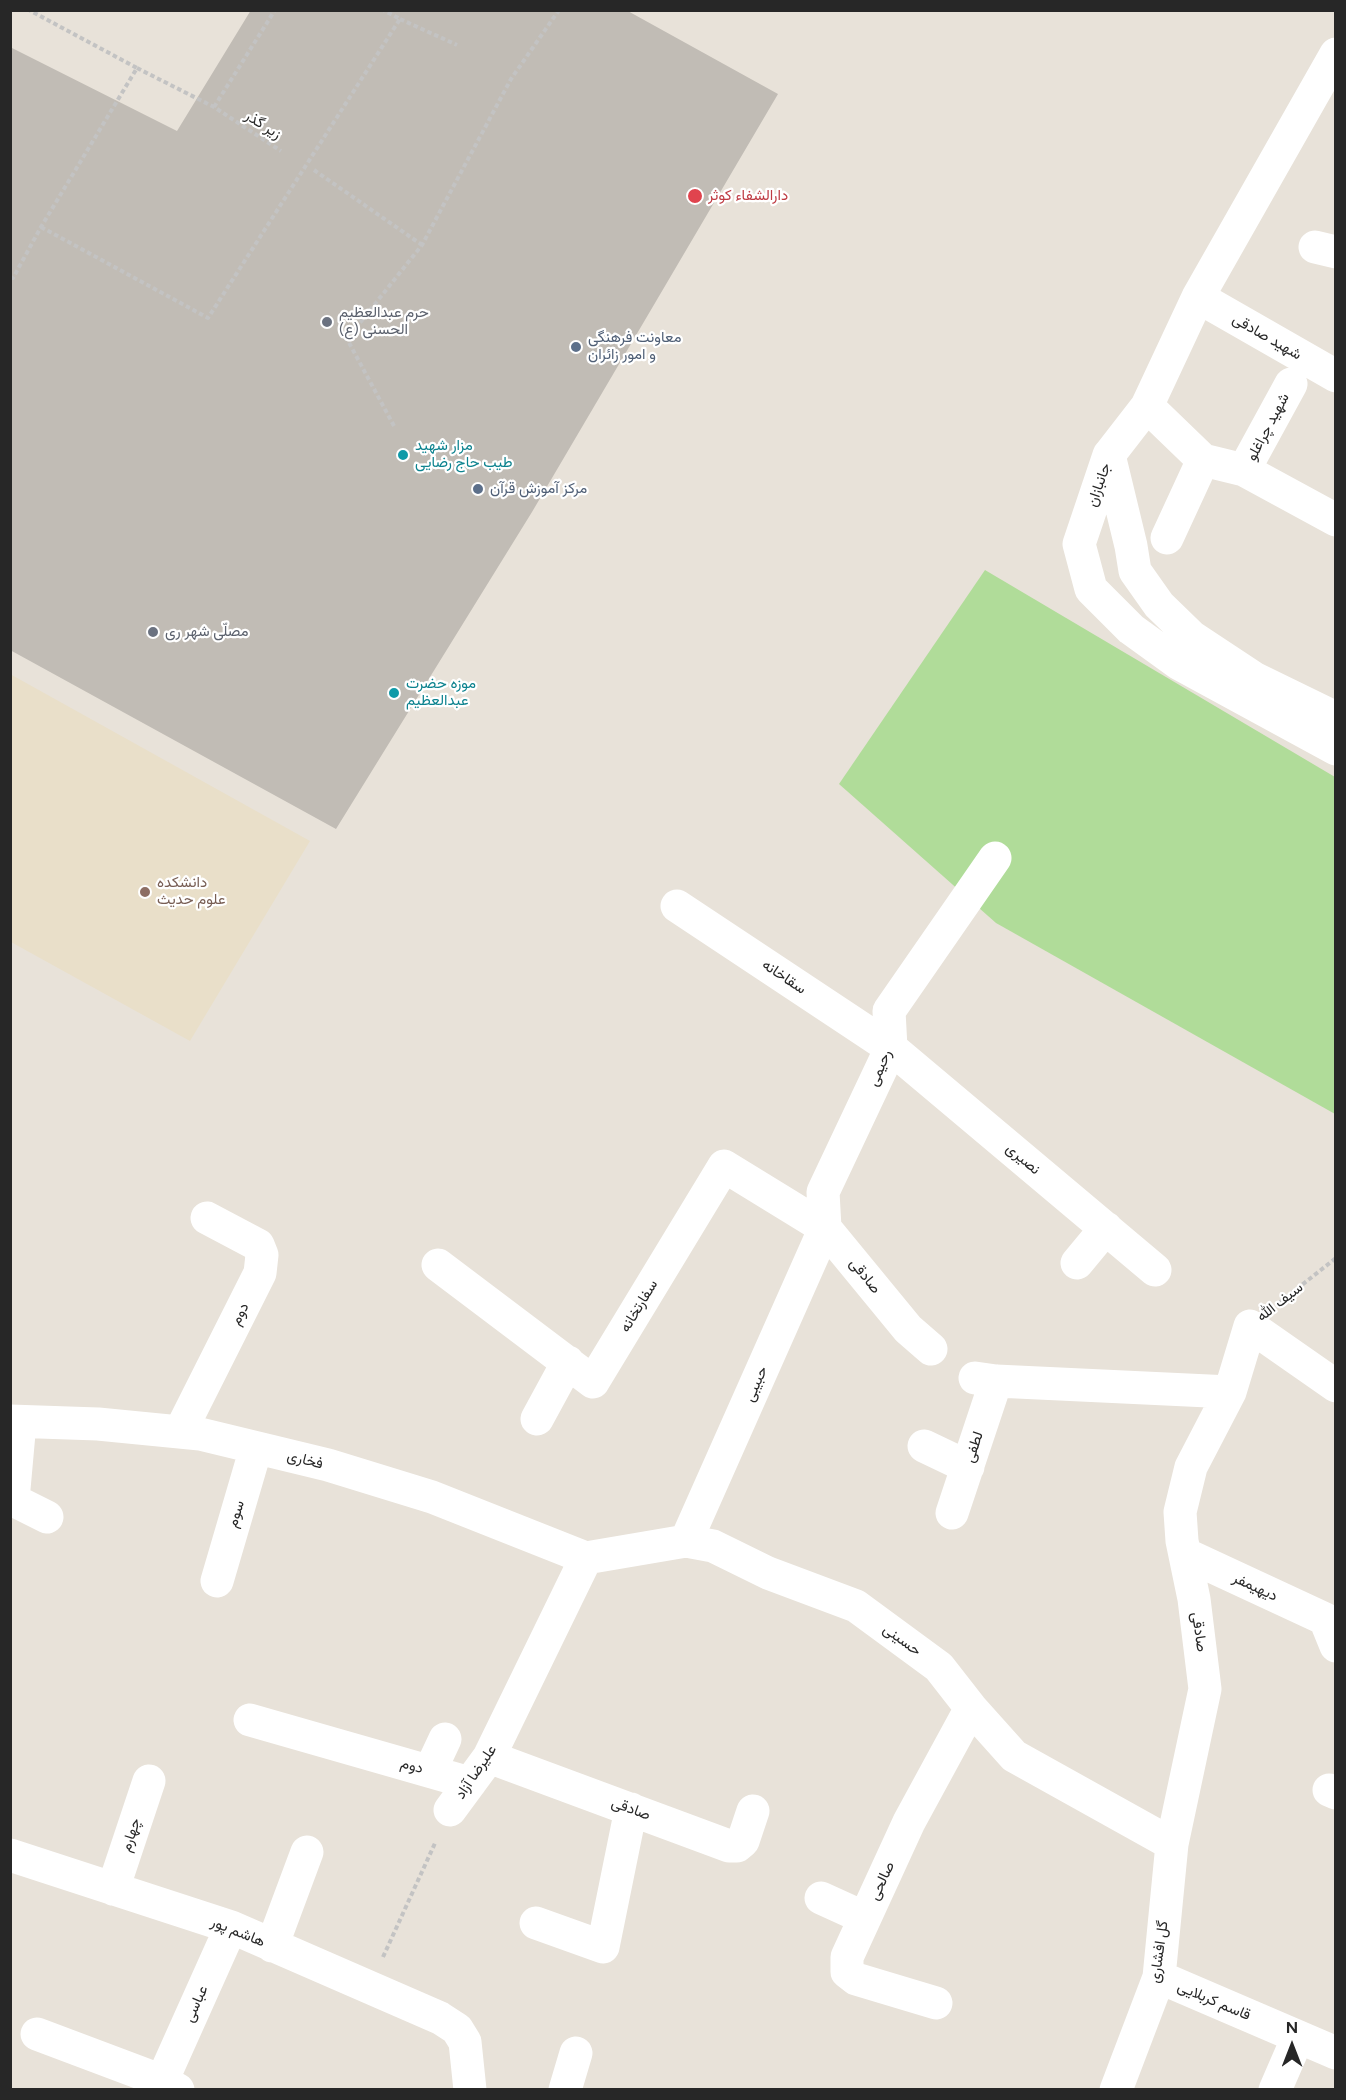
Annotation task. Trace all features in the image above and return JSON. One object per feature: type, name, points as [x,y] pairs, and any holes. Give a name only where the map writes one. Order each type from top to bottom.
[{"type":"street","points":[[1109,455],[1147,406],[1198,297],[1335,54]]},
{"type":"street","name":"شهید صادقی","points":[[1198,297],[1335,376]]},
{"type":"street","name":"شهید چراغلو","points":[[1244,470],[1291,384]]},
{"type":"street","points":[[1147,406],[1203,460],[1167,538]]},
{"type":"street","name":"جانبازان","points":[[1109,455],[1135,571],[1160,605],[1192,637],[1254,678],[1335,718]]},
{"type":"street","name":"جانبازان","points":[[1109,455],[1079,544],[1091,589],[1131,629],[1178,663],[1335,749]]},
{"type":"street","name":"شهید چراغلو","points":[[1203,460],[1244,470],[1335,520]]},
{"type":"street","name":"رحیمی","points":[[825,1228],[823,1192],[891,1048],[890,1011],[995,858]]},
{"type":"street","name":"سقاخانه","points":[[677,906],[891,1048]]},
{"type":"street","name":"نصیری","points":[[891,1048],[1155,1270]]},
{"type":"street","name":"سفارتخانه","points":[[438,1265],[593,1382],[724,1166],[825,1228]]},
{"type":"street","name":"دوم","points":[[180,1432],[260,1273],[262,1255],[258,1245],[207,1218]]},
{"type":"street","name":"صادقی","points":[[825,1228],[908,1329],[931,1349]]},
{"type":"street","name":"حبیبی","points":[[686,1541],[825,1228]]},
{"type":"street","points":[[1077,1263],[1106,1228]]},
{"type":"street","points":[[1250,1326],[1335,1386]]},
{"type":"street","name":"سیف الله","points":[[1213,1424],[1230,1392],[1250,1326]]},
{"type":"street","points":[[537,1419],[568,1362]]},
{"type":"street","name":"لطفی","points":[[952,1513],[968,1467],[986,1379],[1230,1392]]},
{"type":"street","points":[[15,1422],[13,1500],[46,1517]]},
{"type":"street","name":"فخاری","points":[[15,1422],[98,1424],[200,1434],[328,1465],[432,1497],[585,1558]]},
{"type":"street","name":"صادقی","points":[[1172,1844],[1205,1689],[1180,1512],[1191,1467],[1213,1424]]},
{"type":"street","points":[[924,1446],[968,1467]]},
{"type":"street","name":"سوم","points":[[216,1581],[256,1448]]},
{"type":"street","name":"حسینی","points":[[585,1558],[686,1541],[713,1546],[768,1574],[856,1606],[939,1667],[970,1708],[1014,1756],[1172,1844]]},
{"type":"street","name":"دیهیمفر","points":[[1185,1554],[1330,1632]]},
{"type":"street","name":"علیرضا آزاد","points":[[450,1810],[489,1756],[585,1558]]},
{"type":"street","name":"صالحی","points":[[936,2003],[856,1979],[847,1972],[847,1958],[909,1822],[970,1708]]},
{"type":"street","name":"دوم","points":[[249,1720],[470,1783]]},
{"type":"street","points":[[430,1772],[445,1739]]},
{"type":"street","name":"صادقی","points":[[489,1756],[729,1846],[737,1846],[743,1841],[753,1811]]},
{"type":"street","name":"چهارم","points":[[113,1888],[148,1781]]},
{"type":"street","points":[[536,1923],[603,1947],[631,1809]]},
{"type":"street","name":"گل افشاری","points":[[1116,2090],[1159,1977],[1172,1844]]},
{"type":"street","points":[[272,1946],[307,1852]]},
{"type":"street","name":"هاشم پور","points":[[10,1856],[231,1927],[440,2018],[457,2029],[465,2042],[470,2090]]},
{"type":"street","points":[[820,1898],[865,1918]]},
{"type":"street","name":"عباسی","points":[[37,2034],[170,2085],[231,1927]]},
{"type":"street","name":"قاسم کربلایی","points":[[1159,1977],[1335,2053]]},
{"type":"street","points":[[1275,2090],[1298,2037]]},
{"type":"street","points":[[565,2090],[576,2053]]},
{"type":"path","points":[[214,107],[275,10]]},
{"type":"path","points":[[383,10],[457,45]]},
{"type":"path","points":[[394,426],[347,339],[422,245],[511,79],[559,10]]},
{"type":"path","name":"زیر گذر","points":[[29,11],[214,107],[281,151]]},
{"type":"path","points":[[41,227],[208,318],[400,19]]},
{"type":"path","points":[[10,277],[13,278],[41,227],[137,69]]},
{"type":"path","points":[[314,170],[422,245]]},
{"type":"path","name":"سیف الله","points":[[1250,1326],[1335,1258]]},
{"type":"path","name":"علیرضا آزاد","points":[[369,1987],[450,1810]]},
{"type":"shaded area","name":"دانشکده علوم حدیث","points":[[10,674],[310,841],[190,1041],[11,942]]},
{"type":"green space","points":[[985,570],[1335,777],[1335,1114],[996,923],[839,784]]},
{"type":"building","name":"حرم عبدالعظیم الحسنی (ع)","points":[[251,10],[626,10],[778,94],[532,512],[336,829],[10,650],[10,47],[177,131]]},
{"type":"place","name":"دارالشفاء کوثر","points":[[695,196]]},
{"type":"place","name":"حرم عبدالعظیم الحسنی (ع)","points":[[327,322]]},
{"type":"place","name":"معاونت فرهنگی و امور زائران","points":[[576,347]]},
{"type":"place","name":"مزار شهید طیب حاج رضایی","points":[[403,455]]},
{"type":"place","name":"مرکز آموزش قرآن","points":[[478,489]]},
{"type":"place","name":"مصلّی شهر ری","points":[[153,632]]},
{"type":"place","name":"موزه حضرت عبدالعظیم","points":[[394,693]]},
{"type":"place","name":"دانشکده علوم حدیث","points":[[145,892]]}]
